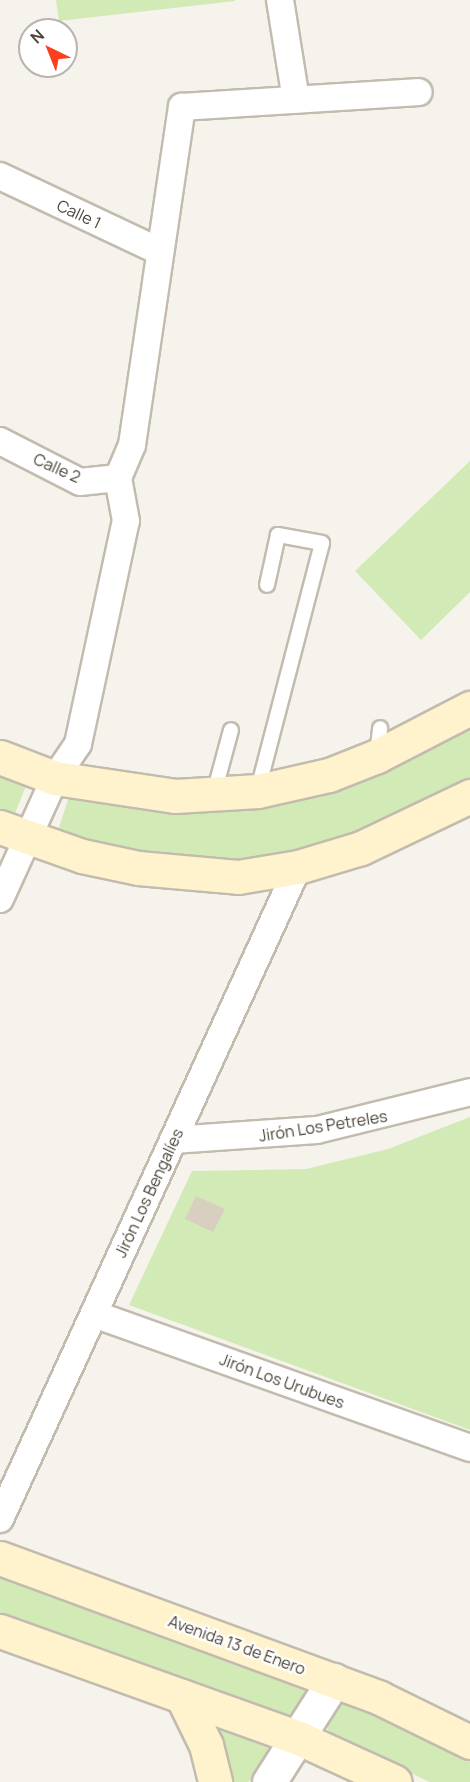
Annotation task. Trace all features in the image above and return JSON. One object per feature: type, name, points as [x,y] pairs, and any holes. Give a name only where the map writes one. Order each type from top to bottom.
[{"type":"main road","points":[[0,758],[55,778],[175,796],[258,791],[378,742],[470,708]]},
{"type":"main road","points":[[14,832],[82,856],[184,876],[238,877],[298,867],[361,848],[470,796]]},
{"type":"main road","name":"Avenida 13 de Enero","points":[[0,1558],[333,1680],[470,1742]]},
{"type":"main road","points":[[0,1631],[301,1739],[395,1782]]},
{"type":"main road","points":[[182,1696],[206,1744],[215,1782]]},
{"type":"street","points":[[280,0],[296,100]]},
{"type":"street","points":[[0,899],[14,832],[78,744],[126,521],[118,478],[132,445],[182,107],[419,92]]},
{"type":"street","name":"Calle 1","points":[[0,176],[159,251]]},
{"type":"street","name":"Calle 2","points":[[0,441],[80,482],[118,478]]},
{"type":"street","name":"Jirón Los Bengalíes","points":[[0,1519],[298,867]]},
{"type":"street","name":"Jirón Los Petreles","points":[[173,1140],[316,1130],[470,1092]]},
{"type":"street","name":"Jirón Los Urubues","points":[[93,1314],[470,1448]]},
{"type":"street","points":[[269,1782],[301,1739],[333,1680]]},
{"type":"lane","points":[[258,791],[322,543],[278,535],[267,585]]},
{"type":"lane","points":[[214,795],[231,730]]},
{"type":"green space","points":[[56,0],[235,0],[78,19],[59,18]]},
{"type":"green space","points":[[470,461],[470,592],[421,640],[355,571]]},
{"type":"green space","points":[[470,725],[470,783],[335,843],[242,862],[142,855],[58,830],[70,794],[198,812],[243,810],[374,775]]},
{"type":"green space","points":[[0,771],[26,786],[13,818],[0,814]]},
{"type":"green space","points":[[470,1117],[470,1430],[129,1305],[192,1171],[306,1169],[388,1149]]},
{"type":"green space","points":[[0,1573],[300,1677],[311,1690],[299,1714],[283,1716],[0,1613]]},
{"type":"green space","points":[[354,1698],[470,1755],[470,1782],[430,1782],[335,1739],[327,1728],[340,1705]]},
{"type":"green space","points":[[219,1726],[257,1740],[271,1749],[274,1760],[248,1782],[234,1782]]},
{"type":"building","points":[[196,1196],[225,1209],[213,1232],[185,1219]]}]
